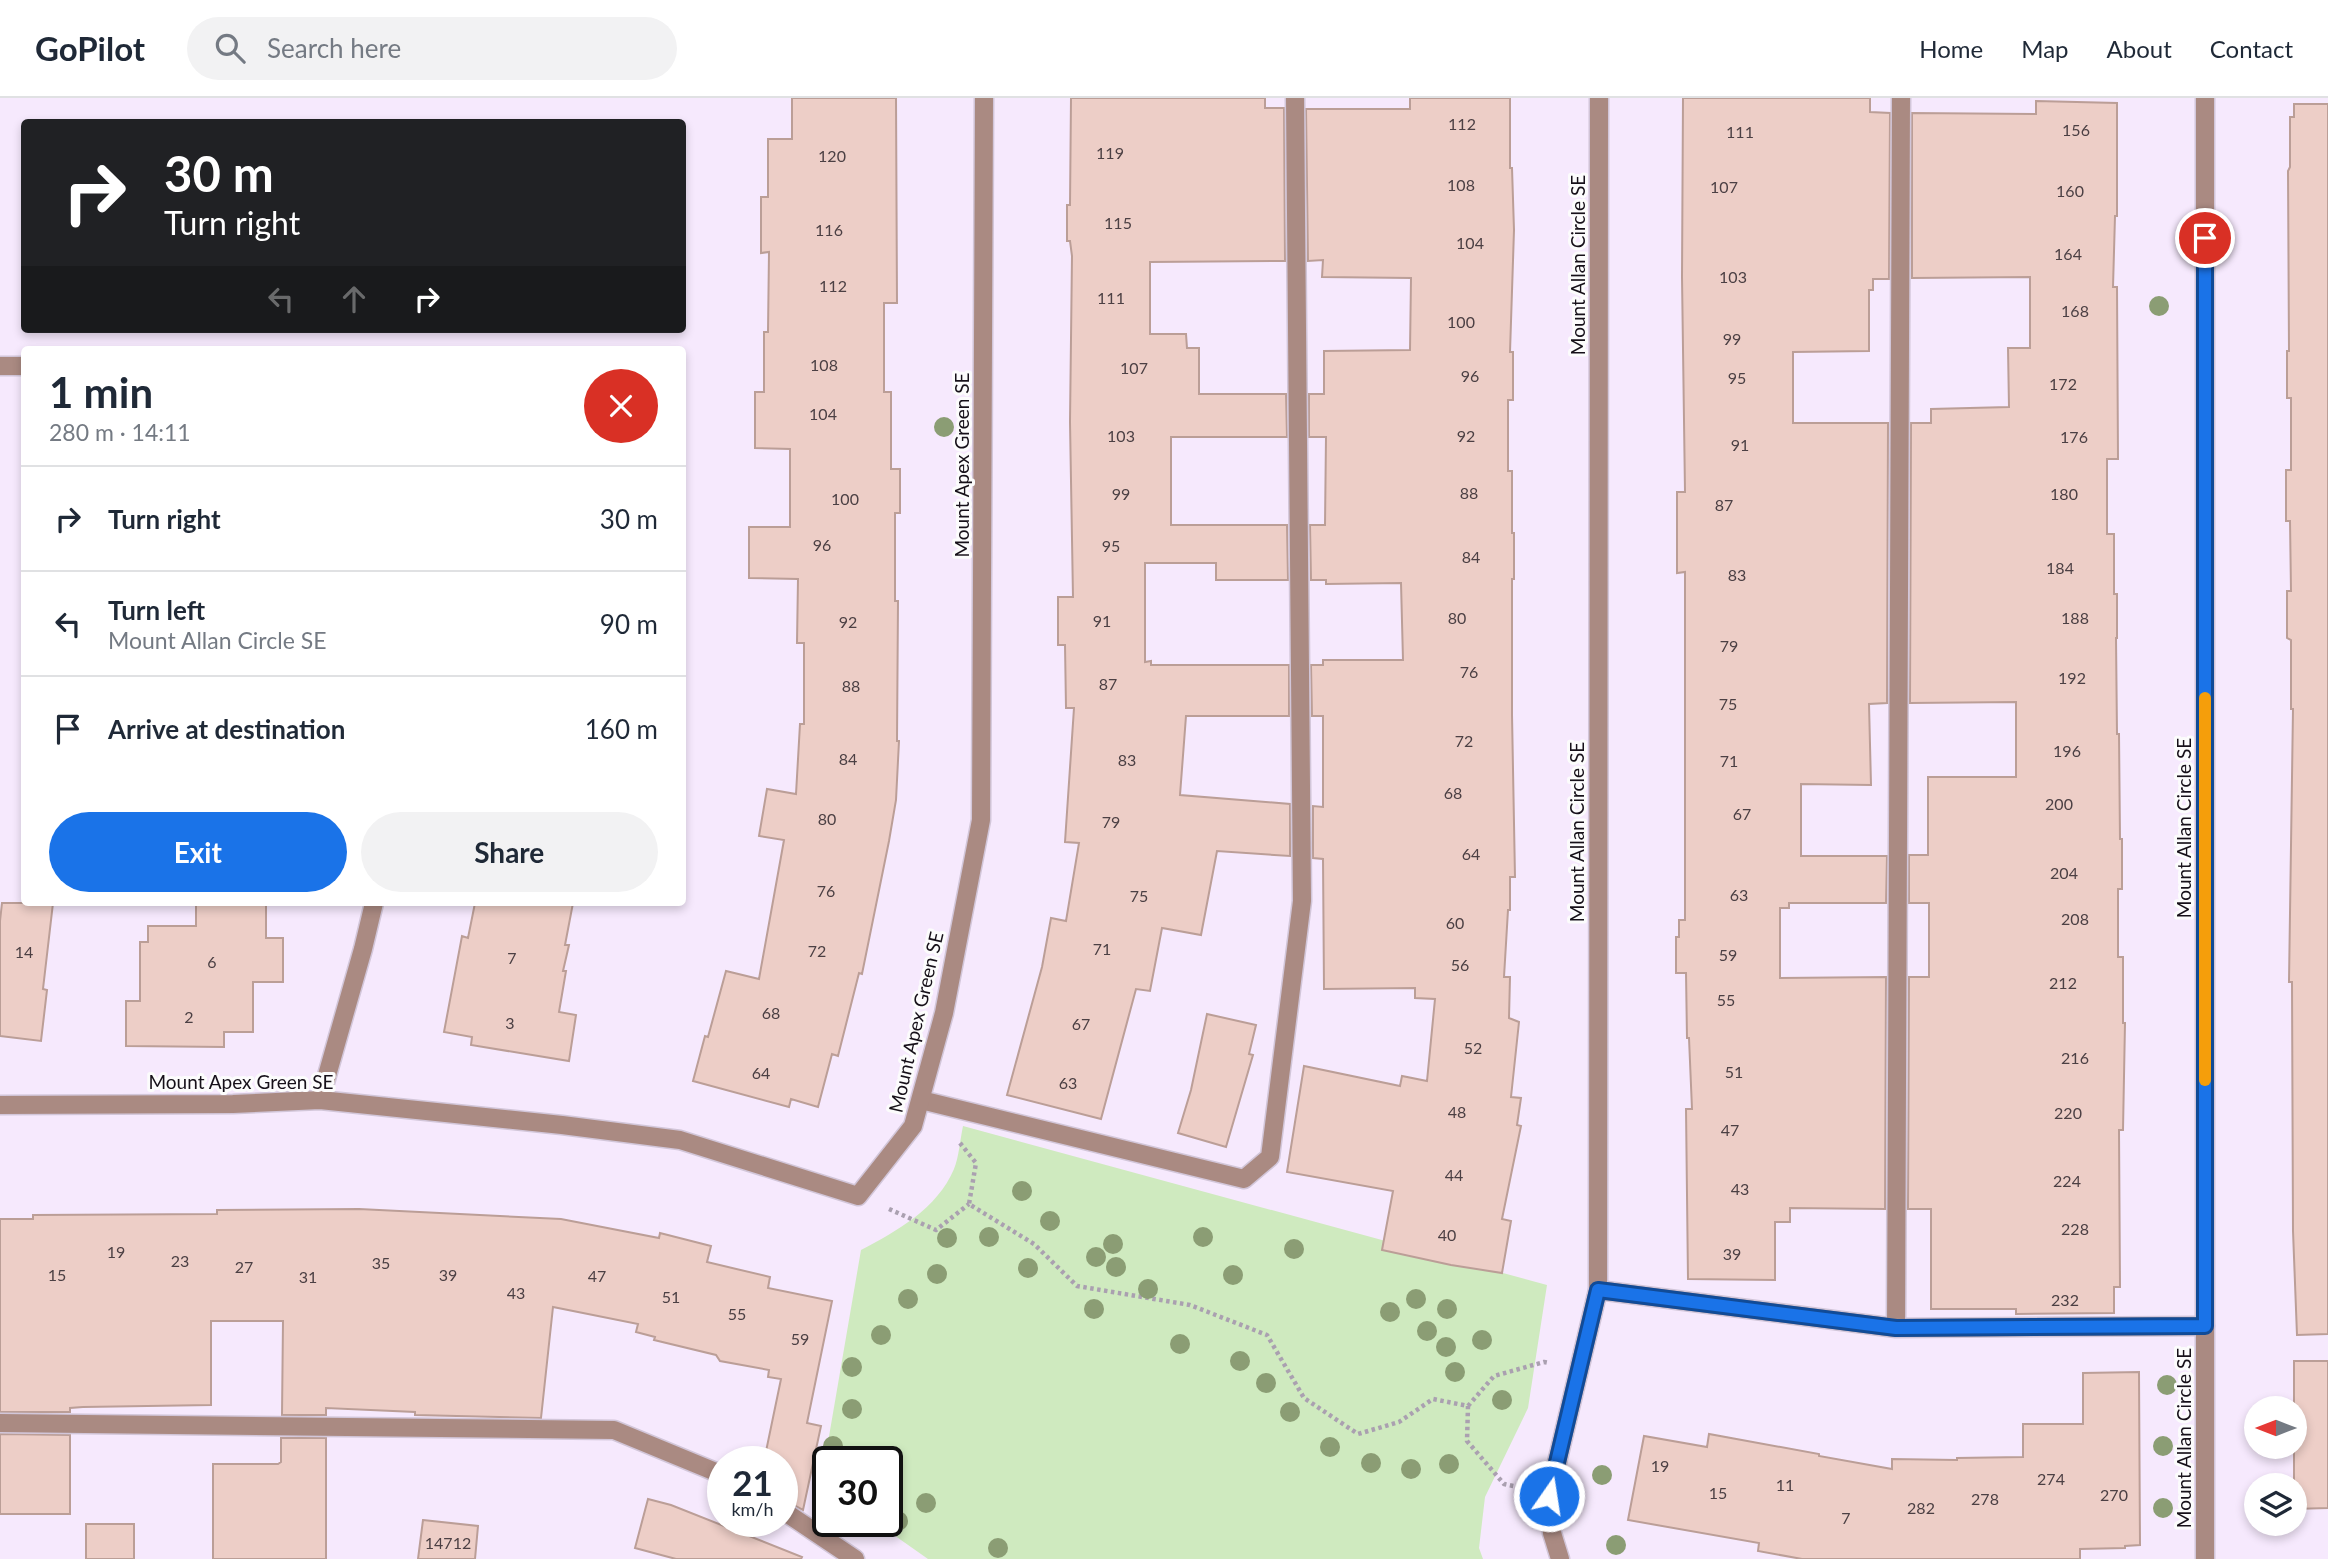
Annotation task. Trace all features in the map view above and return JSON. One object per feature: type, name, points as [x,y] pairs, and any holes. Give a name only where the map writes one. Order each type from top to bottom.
[{"type":"street","name":"Mount Apex Green SE","points":[[0,1105],[233,1104],[320,1100],[562,1125],[680,1140],[858,1196],[913,1126],[944,1013],[981,820],[984,98]]},
{"type":"street","points":[[921,1100],[1244,1179],[1270,1157],[1301,901],[1295,98]]},
{"type":"street","name":"Mount Allan Circle SE","points":[[1560,1559],[1552,1534],[1549,1496],[1598,1290],[1599,98]]},
{"type":"street","points":[[1896,1328],[1901,98]]},
{"type":"street","name":"Mount Allan Circle SE","points":[[2205,98],[2205,1559]]},
{"type":"street","points":[[0,366],[21,366]]},
{"type":"street","points":[[320,1100],[373,906]]},
{"type":"street","points":[[1598,1290],[1896,1328],[2205,1326]]},
{"type":"street","points":[[0,1423],[614,1430],[707,1468]]},
{"type":"street","points":[[798,1521],[855,1559]]},
{"type":"path","points":[[858,1196],[936,1230],[969,1204],[976,1163],[953,1135],[913,1126]]},
{"type":"path","points":[[969,1204],[1034,1244],[1077,1286],[1190,1305],[1267,1335],[1304,1398],[1358,1434],[1399,1422],[1433,1399],[1468,1406]]},
{"type":"path","points":[[1549,1496],[1504,1484],[1468,1441],[1468,1406],[1494,1376],[1544,1362],[1579,1366]]},
{"type":"green space","points":[[963,1126],[1547,1285],[1528,1408],[1485,1497],[1479,1548],[1483,1559],[928,1559],[897,1537],[903,1537],[903,1446],[827,1446],[861,1250],[902,1227],[927,1207],[947,1183],[958,1154]]},
{"type":"building","points":[[792,98],[896,98],[897,303],[884,303],[884,392],[891,392],[891,469],[900,469],[900,513],[895,513],[899,741],[896,800],[862,974],[859,973],[838,1056],[832,1054],[818,1107],[791,1099],[789,1107],[693,1081],[726,971],[759,979],[784,840],[759,836],[767,789],[796,794],[800,724],[804,724],[804,643],[797,643],[798,579],[749,578],[749,527],[790,527],[790,449],[755,448],[755,392],[764,392],[764,332],[768,332],[769,252],[761,253],[761,197],[768,197],[768,139],[792,139]]},
{"type":"building","points":[[1071,98],[1265,98],[1265,108],[1284,108],[1285,261],[1150,262],[1150,334],[1186,334],[1187,348],[1199,348],[1199,394],[1286,394],[1287,437],[1171,437],[1171,525],[1287,525],[1288,580],[1216,580],[1216,563],[1145,563],[1145,662],[1151,661],[1151,665],[1289,665],[1289,716],[1186,716],[1180,795],[1290,804],[1290,856],[1217,851],[1201,935],[1162,928],[1150,991],[1136,989],[1101,1119],[1007,1095],[1042,967],[1051,918],[1066,921],[1079,843],[1065,842],[1074,708],[1066,708],[1065,645],[1058,645],[1058,597],[1073,597],[1070,422],[1072,256],[1070,241],[1067,241]]},
{"type":"building","points":[[1410,98],[1510,98],[1510,168],[1514,230],[1510,352],[1513,352],[1513,400],[1508,400],[1508,471],[1512,471],[1514,533],[1512,715],[1515,877],[1510,877],[1504,977],[1510,977],[1509,1018],[1519,1022],[1511,1097],[1521,1098],[1517,1125],[1521,1126],[1502,1219],[1511,1221],[1502,1273],[1382,1250],[1393,1191],[1287,1172],[1304,1066],[1400,1086],[1402,1076],[1427,1081],[1435,999],[1415,998],[1415,988],[1324,989],[1323,859],[1313,858],[1313,806],[1323,807],[1323,716],[1312,716],[1311,665],[1323,665],[1323,660],[1403,660],[1401,583],[1326,584],[1326,580],[1311,580],[1310,525],[1325,525],[1326,437],[1309,437],[1309,394],[1324,394],[1324,351],[1410,350],[1411,278],[1322,277],[1323,260],[1308,261],[1306,109],[1410,109]]},
{"type":"building","points":[[1683,98],[1870,98],[1870,112],[1890,113],[1889,279],[1873,279],[1873,290],[1869,290],[1869,351],[1793,352],[1793,423],[1888,423],[1887,703],[1869,704],[1871,785],[1801,784],[1801,856],[1887,856],[1886,903],[1789,903],[1789,908],[1780,908],[1780,978],[1886,977],[1885,1209],[1790,1208],[1790,1222],[1775,1222],[1775,1280],[1688,1279],[1686,1109],[1692,1109],[1686,973],[1676,973],[1676,937],[1679,937],[1679,920],[1685,920],[1685,572],[1677,573],[1677,492],[1685,492]]},
{"type":"building","points":[[2036,101],[2117,103],[2117,216],[2113,287],[2117,287],[2118,459],[2107,459],[2107,534],[2114,534],[2114,594],[2117,594],[2117,734],[2122,839],[2122,889],[2118,889],[2118,957],[2123,957],[2125,1023],[2123,1130],[2119,1130],[2120,1287],[2114,1287],[2114,1313],[2016,1314],[2016,1309],[1931,1309],[1931,1209],[1908,1209],[1909,977],[1929,977],[1929,903],[1909,903],[1909,855],[1928,855],[1928,777],[2016,777],[2016,702],[1910,703],[1911,423],[1931,423],[1931,409],[2009,407],[2008,348],[2030,348],[2030,277],[1912,278],[1912,113],[2036,114]]},
{"type":"building","points":[[2294,104],[2328,104],[2328,1334],[2297,1335],[2293,1231],[2292,982],[2289,982],[2293,709],[2291,640],[2287,638],[2287,591],[2291,591],[2290,521],[2286,521],[2286,470],[2291,470],[2291,398],[2287,398],[2288,171],[2290,117],[2294,117]]},
{"type":"building","points":[[2,903],[53,906],[43,989],[47,990],[41,1041],[0,1036]]},
{"type":"building","points":[[196,906],[266,906],[266,938],[283,938],[283,982],[253,982],[253,1032],[224,1032],[224,1047],[126,1046],[126,1001],[140,1001],[140,942],[148,942],[148,926],[196,926]]},
{"type":"building","points":[[474,906],[572,906],[565,945],[569,945],[559,1012],[576,1015],[569,1061],[471,1045],[472,1037],[444,1032],[462,936],[468,938]]},
{"type":"building","points":[[1207,1014],[1256,1025],[1249,1054],[1253,1055],[1226,1147],[1178,1133],[1191,1090]]},
{"type":"building","points":[[359,1209],[561,1219],[659,1238],[660,1233],[711,1246],[707,1262],[770,1277],[768,1288],[832,1301],[807,1423],[821,1426],[817,1446],[812,1446],[812,1468],[803,1510],[798,1507],[798,1446],[767,1446],[781,1379],[768,1377],[769,1370],[720,1361],[716,1355],[654,1340],[655,1337],[636,1332],[638,1324],[553,1307],[541,1418],[415,1415],[415,1412],[326,1408],[326,1415],[282,1415],[283,1321],[211,1321],[211,1405],[83,1407],[70,1408],[70,1412],[0,1412],[0,1219],[33,1219],[33,1215],[217,1214],[217,1210]]},
{"type":"building","points":[[2294,1361],[2328,1361],[2328,1508],[2307,1509],[2307,1473],[2294,1473],[2294,1460],[2307,1459],[2307,1396],[2294,1396]]},
{"type":"building","points":[[2139,1372],[2140,1545],[2080,1549],[2080,1559],[1802,1559],[1758,1551],[1759,1543],[1628,1520],[1644,1436],[1707,1447],[1709,1434],[1892,1469],[1892,1459],[2023,1457],[2023,1424],[2083,1424],[2083,1373]]},
{"type":"building","points":[[0,1434],[70,1435],[70,1514],[0,1514]]},
{"type":"building","points":[[281,1438],[326,1438],[326,1559],[213,1559],[213,1464],[278,1464],[281,1462]]},
{"type":"building","points":[[648,1499],[707,1519],[707,1537],[752,1537],[802,1557],[676,1559],[635,1548]]},
{"type":"building","points":[[423,1520],[478,1526],[475,1559],[418,1559]]},
{"type":"building","points":[[86,1524],[134,1524],[134,1559],[86,1559]]},
{"type":"slow traffic","points":[[2205,698],[2205,1080]]},
{"type":"route","points":[[1549,1496],[1598,1290],[1896,1328],[2205,1326],[2205,238]]}]
